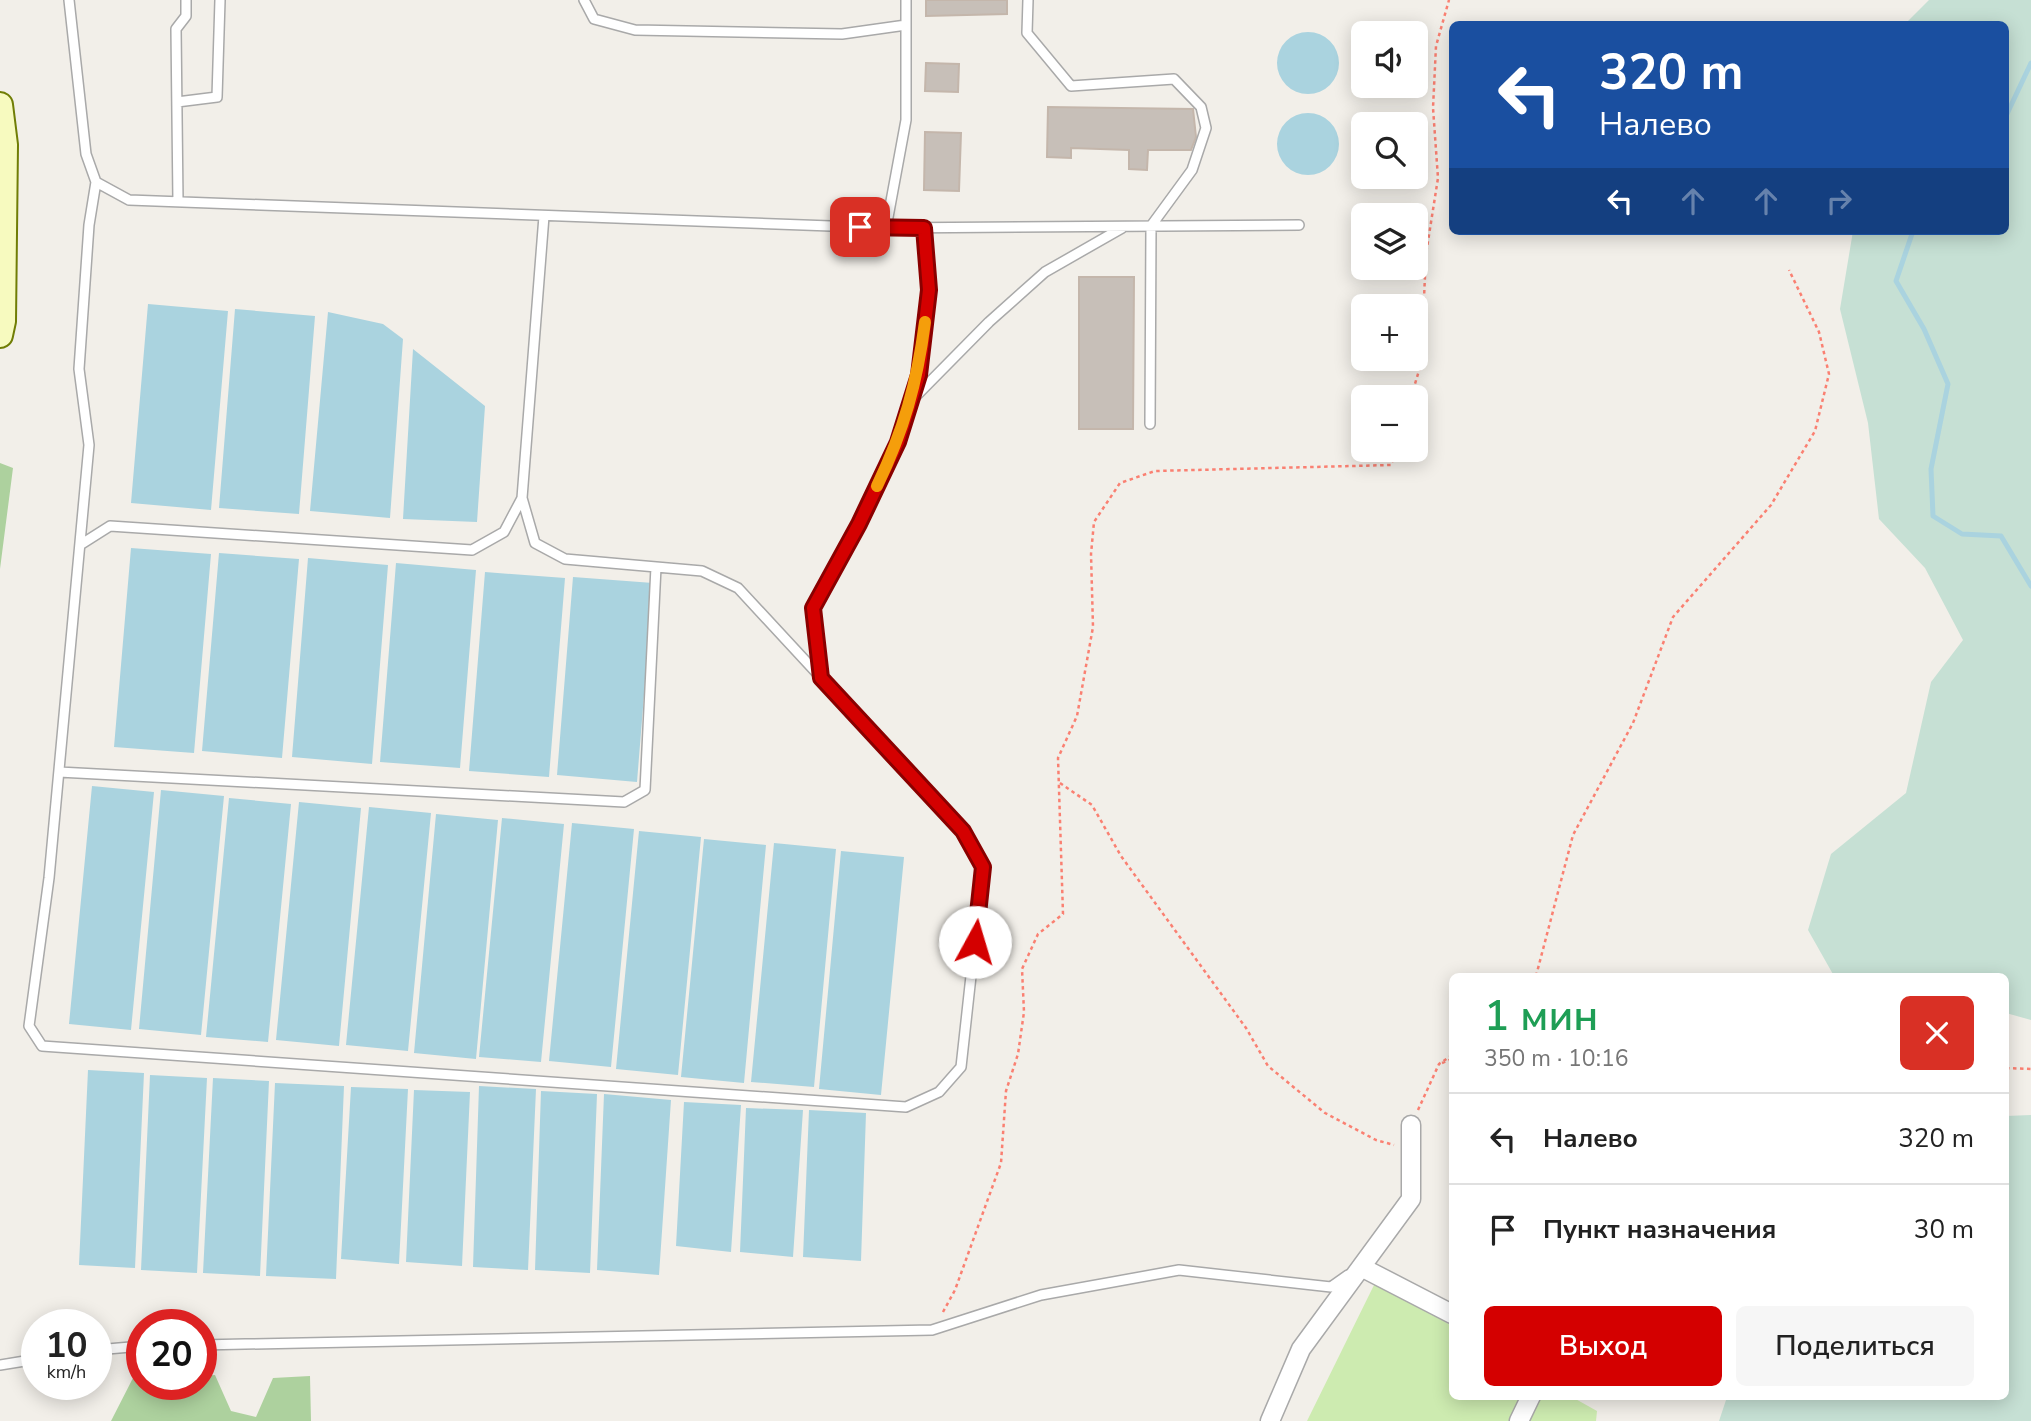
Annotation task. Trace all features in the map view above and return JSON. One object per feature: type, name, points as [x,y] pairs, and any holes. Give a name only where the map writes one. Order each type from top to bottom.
[{"type":"main road","points":[[0,105],[5,145],[3,321],[0,335]]},
{"type":"street","points":[[1270,1421],[1301,1349],[1411,1199],[1411,1125]]},
{"type":"street","points":[[1362,1267],[1449,1312]]},
{"type":"street","points":[[1518,1421],[1529,1400]]},
{"type":"lane","points":[[69,0],[86,154],[96,181],[89,225],[79,369],[89,445],[59,772],[29,1026],[42,1046],[906,1107],[939,1092],[961,1067],[983,867],[963,831],[738,588],[702,570],[565,559],[535,543],[522,498],[544,216]]},
{"type":"lane","points":[[178,202],[176,29],[186,16],[186,0]]},
{"type":"lane","points":[[177,102],[217,97],[220,0]]},
{"type":"lane","points":[[584,0],[594,19],[635,30],[842,34],[906,25]]},
{"type":"lane","points":[[886,228],[906,120],[906,0]]},
{"type":"lane","points":[[1028,0],[1027,33],[1071,86],[1174,79],[1201,107],[1206,128],[1192,170],[1151,226],[1150,424]]},
{"type":"lane","points":[[96,181],[129,200],[544,216],[886,228],[1299,225]]},
{"type":"lane","points":[[911,401],[989,322],[1045,272],[1125,226]]},
{"type":"lane","points":[[821,678],[813,608],[859,524],[898,442],[919,375],[929,290],[924,228]]},
{"type":"lane","points":[[80,545],[110,526],[472,550],[504,532],[522,498]]},
{"type":"lane","points":[[59,772],[624,802],[645,790],[656,567]]},
{"type":"lane","points":[[217,1345],[932,1330],[1041,1295],[1179,1270],[1331,1287],[1362,1267]]},
{"type":"lane","points":[[0,1364],[21,1361]]},
{"type":"path","points":[[1415,385],[1421,364],[1426,254],[1438,177],[1433,108],[1436,46],[1449,0]]},
{"type":"path","points":[[1537,973],[1573,835],[1633,723],[1673,617],[1771,505],[1815,431],[1829,374],[1819,332],[1789,270]]},
{"type":"path","points":[[932,1330],[955,1290],[1001,1163],[1006,1091],[1018,1054],[1024,1012],[1022,969],[1038,934],[1063,914],[1058,758],[1077,716],[1093,627],[1091,554],[1094,522],[1120,483],[1155,471],[1391,466],[1392,462]]},
{"type":"path","points":[[1059,782],[1092,806],[1121,856],[1239,1019],[1268,1066],[1325,1113],[1376,1140],[1411,1149]]},
{"type":"path","points":[[1411,1125],[1439,1064],[1449,1059]]},
{"type":"path","points":[[2009,1068],[2031,1069]]},
{"type":"green space","points":[[1929,0],[2031,0],[2031,1020],[2009,1014],[2009,973],[1832,973],[1808,930],[1831,854],[1906,793],[1931,682],[1963,640],[1925,568],[1879,519],[1868,423],[1840,309],[1852,235],[2009,235],[2009,21],[1908,21]]},
{"type":"green space","points":[[0,463],[13,468],[0,569]]},
{"type":"green space","points":[[2031,1115],[2031,1421],[1719,1421],[1726,1400],[2009,1400],[2009,1116]]},
{"type":"green space","points":[[1376,1281],[1449,1324],[1449,1400],[1577,1400],[1597,1411],[1596,1421],[1307,1421]]},
{"type":"green space","points":[[310,1376],[311,1421],[111,1421],[126,1392],[126,1400],[217,1400],[217,1380],[231,1411],[256,1417],[273,1378]]},
{"type":"water","points":[[1308,32],[1330,41],[1339,63],[1330,85],[1308,94],[1286,85],[1277,63],[1286,41]]},
{"type":"water","points":[[1308,113],[1330,122],[1339,144],[1330,166],[1308,175],[1286,166],[1277,144],[1286,122]]},
{"type":"water","points":[[148,304],[228,311],[211,510],[131,503]]},
{"type":"water","points":[[235,309],[315,316],[299,514],[219,508]]},
{"type":"water","points":[[328,312],[383,324],[403,339],[390,518],[310,511]]},
{"type":"water","points":[[413,349],[485,406],[477,522],[403,519]]},
{"type":"water","points":[[131,548],[211,554],[194,753],[114,747]]},
{"type":"water","points":[[219,553],[299,559],[282,758],[202,751]]},
{"type":"water","points":[[308,558],[388,565],[372,764],[292,757]]},
{"type":"water","points":[[396,563],[476,570],[460,768],[380,762]]},
{"type":"water","points":[[485,572],[565,578],[549,777],[469,771]]},
{"type":"water","points":[[573,577],[653,583],[637,782],[557,775]]},
{"type":"water","points":[[92,786],[154,792],[131,1030],[69,1024]]},
{"type":"water","points":[[161,790],[224,796],[201,1035],[139,1029]]},
{"type":"water","points":[[229,798],[291,804],[268,1042],[206,1037]]},
{"type":"water","points":[[299,802],[361,808],[339,1046],[276,1040]]},
{"type":"water","points":[[369,807],[431,813],[408,1051],[346,1045]]},
{"type":"water","points":[[436,814],[498,820],[476,1059],[414,1053]]},
{"type":"water","points":[[502,818],[564,824],[541,1062],[479,1057]]},
{"type":"water","points":[[572,823],[634,829],[611,1067],[549,1061]]},
{"type":"water","points":[[639,831],[701,837],[678,1075],[616,1069]]},
{"type":"water","points":[[704,839],[766,845],[744,1083],[681,1077]]},
{"type":"water","points":[[774,843],[836,849],[814,1087],[751,1082]]},
{"type":"water","points":[[841,851],[904,857],[881,1095],[819,1089]]},
{"type":"water","points":[[88,1070],[144,1073],[135,1268],[79,1265]]},
{"type":"water","points":[[150,1075],[207,1078],[197,1273],[141,1270]]},
{"type":"water","points":[[213,1078],[269,1081],[260,1276],[203,1273]]},
{"type":"water","points":[[275,1083],[344,1086],[336,1279],[266,1276]]},
{"type":"water","points":[[479,1086],[536,1089],[528,1270],[473,1267]]},
{"type":"water","points":[[351,1087],[408,1089],[399,1264],[341,1259]]},
{"type":"water","points":[[414,1090],[470,1092],[462,1266],[406,1262]]},
{"type":"water","points":[[541,1091],[597,1094],[590,1273],[535,1270]]},
{"type":"water","points":[[604,1094],[671,1100],[659,1275],[597,1270]]},
{"type":"water","points":[[684,1102],[741,1105],[731,1252],[676,1246]]},
{"type":"water","points":[[746,1108],[803,1110],[793,1257],[740,1252]]},
{"type":"water","points":[[809,1110],[866,1113],[861,1261],[803,1257]]},
{"type":"building","points":[[926,0],[1007,0],[1007,14],[926,16]]},
{"type":"building","points":[[926,63],[959,64],[958,92],[925,91]]},
{"type":"building","points":[[1048,107],[1193,109],[1196,137],[1191,150],[1148,150],[1147,170],[1129,169],[1129,150],[1071,148],[1071,158],[1047,157]]},
{"type":"building","points":[[925,132],[961,133],[959,191],[924,190]]},
{"type":"building","points":[[1079,277],[1134,277],[1133,429],[1079,429]]},
{"type":"waterway","points":[[2009,110],[2031,63]]},
{"type":"waterway","points":[[1912,235],[1896,281],[1924,329],[1948,384],[1931,469],[1933,516],[1962,534],[2001,536],[2031,586]]},
{"type":"slow traffic","points":[[877,486],[898,442],[919,375],[925,322]]},
{"type":"route","points":[[860,227],[924,228],[929,290],[919,375],[898,442],[859,524],[813,608],[821,678],[963,831],[983,867],[975,942]]}]
